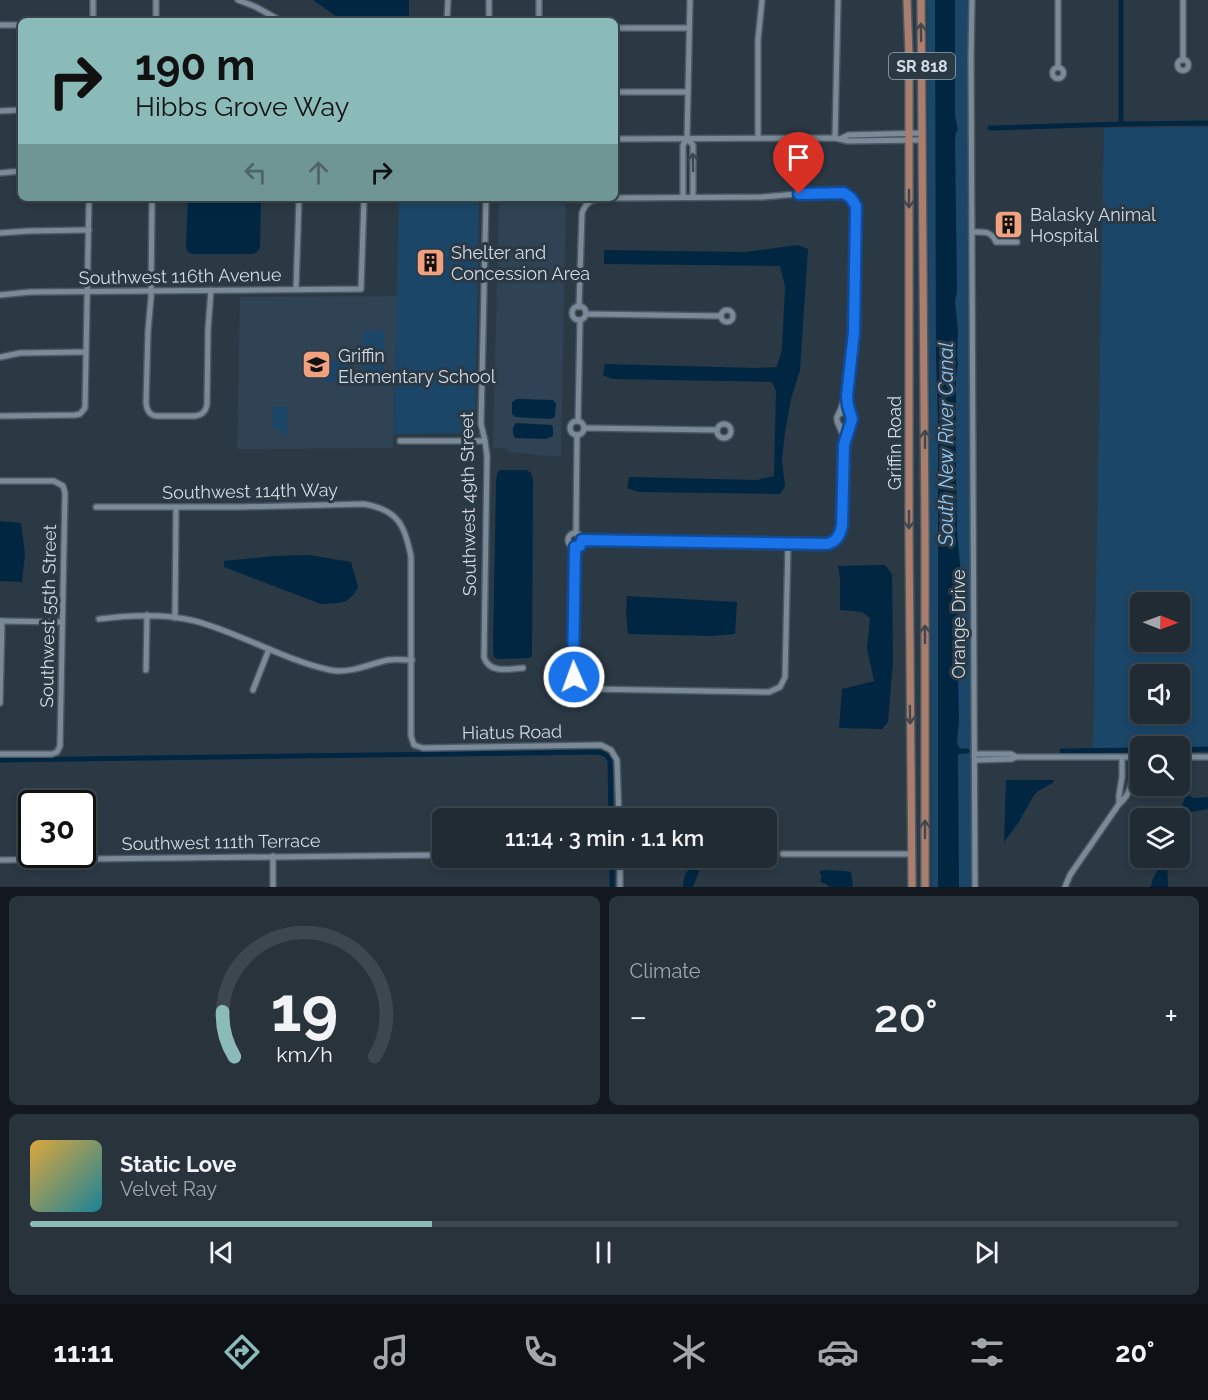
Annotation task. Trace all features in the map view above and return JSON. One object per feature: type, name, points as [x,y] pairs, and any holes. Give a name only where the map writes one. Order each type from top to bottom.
[{"type":"main road","name":"Griffin Road","points":[[907,0],[912,887]]},
{"type":"main road","name":"Griffin Road","points":[[921,0],[925,887]]},
{"type":"main road","points":[[911,734],[919,744],[925,746]]},
{"type":"main road","points":[[911,755],[925,763]]},
{"type":"street","points":[[93,0],[93,18]]},
{"type":"street","points":[[156,0],[156,18]]},
{"type":"street","points":[[238,0],[276,18]]},
{"type":"street","points":[[447,18],[448,0]]},
{"type":"street","points":[[489,0],[489,18]]},
{"type":"street","points":[[539,0],[539,18]]},
{"type":"street","points":[[683,197],[683,145],[687,139],[690,0]]},
{"type":"street","points":[[758,138],[758,40],[762,0]]},
{"type":"street","points":[[838,0],[838,139]]},
{"type":"street","name":"Orange Drive","points":[[972,0],[975,887]]},
{"type":"street","points":[[1058,0],[1058,67]]},
{"type":"street","points":[[1183,0],[1183,60]]},
{"type":"street","points":[[0,25],[18,25]]},
{"type":"street","points":[[618,28],[689,28]]},
{"type":"street","points":[[618,92],[688,92]]},
{"type":"street","points":[[0,111],[18,110]]},
{"type":"street","points":[[618,139],[758,138],[848,141],[922,136]]},
{"type":"street","points":[[687,139],[693,145],[693,197]]},
{"type":"street","points":[[0,173],[18,171]]},
{"type":"street","points":[[582,540],[827,544],[840,535],[842,526],[844,445],[843,435],[837,421],[844,404],[854,345],[857,210],[855,202],[844,193],[763,197],[618,198]]},
{"type":"street","points":[[0,417],[75,415],[83,411],[86,401],[89,201]]},
{"type":"street","points":[[152,201],[146,404],[149,413],[155,416],[195,416],[204,413],[207,404],[207,329],[211,290]]},
{"type":"street","points":[[296,289],[299,201]]},
{"type":"street","name":"Southwest 116th Avenue","points":[[0,295],[30,292],[361,289],[363,201]]},
{"type":"street","name":"Southwest 49th Street","points":[[486,201],[481,424],[486,456],[484,657],[490,667],[497,669],[523,668]]},
{"type":"street","points":[[579,307],[581,220],[583,210],[590,201]]},
{"type":"street","points":[[0,233],[89,230]]},
{"type":"street","points":[[972,232],[990,234],[994,236],[996,242],[1017,242]]},
{"type":"street","points":[[579,307],[584,308],[586,314]]},
{"type":"street","points":[[579,307],[575,308],[573,314],[574,318],[580,320]]},
{"type":"street","points":[[586,314],[721,316]]},
{"type":"street","points":[[580,320],[586,314]]},
{"type":"street","points":[[578,421],[580,320]]},
{"type":"street","points":[[1,357],[20,353],[86,352]]},
{"type":"street","points":[[844,445],[852,419],[848,406],[847,389]]},
{"type":"street","points":[[838,415],[845,412],[851,416]]},
{"type":"street","points":[[577,435],[582,434],[584,428],[583,424],[578,421]]},
{"type":"street","points":[[577,435],[570,428],[573,422],[578,421]]},
{"type":"street","points":[[838,425],[843,428],[850,425]]},
{"type":"street","points":[[584,428],[717,430]]},
{"type":"street","points":[[576,533],[577,435]]},
{"type":"street","points":[[400,441],[485,441]]},
{"type":"street","name":"Southwest 55th Street","points":[[0,481],[54,481],[61,484],[65,493],[60,744],[58,750],[52,754],[0,754]]},
{"type":"street","name":"Southwest 114th Way","points":[[96,507],[364,504],[378,507],[400,522],[408,539],[411,556],[412,660]]},
{"type":"street","points":[[176,507],[176,618]]},
{"type":"street","points":[[576,533],[582,540],[580,546],[575,547],[569,543],[568,538],[570,534],[576,533]]},
{"type":"street","points":[[575,547],[573,670],[579,685],[590,689],[769,692],[780,687],[785,677],[788,544]]},
{"type":"street","points":[[146,670],[147,615]]},
{"type":"street","points":[[99,619],[147,615],[194,621],[331,670],[350,670],[391,660],[412,660]]},
{"type":"street","points":[[0,703],[1,621],[62,622]]},
{"type":"street","points":[[253,690],[269,649]]},
{"type":"street","name":"Hiatus Road","points":[[412,660],[411,736],[414,745],[423,748],[601,745],[611,750],[617,760],[619,808]]},
{"type":"street","points":[[975,757],[1011,754],[1016,757],[1130,757]]},
{"type":"street","points":[[1190,757],[1208,757]]},
{"type":"street","points":[[1119,804],[1122,758]]},
{"type":"street","points":[[1065,887],[1070,875],[1119,804],[1128,796],[1130,788]]},
{"type":"street","points":[[783,854],[912,854]]},
{"type":"street","name":"Southwest 111th Terrace","points":[[0,860],[432,855]]},
{"type":"street","points":[[273,856],[273,887]]},
{"type":"street","points":[[620,868],[620,887]]},
{"type":"shaded area","points":[[927,0],[968,0],[972,887],[932,887]]},
{"type":"shaded area","points":[[1208,127],[1208,749],[1190,749],[1190,736],[1130,736],[1130,750],[1093,750],[1104,128]]},
{"type":"shaded area","points":[[399,201],[479,201],[475,433],[394,434]]},
{"type":"shaded area","points":[[499,201],[566,201],[561,457],[508,452],[506,448],[493,448]]},
{"type":"shaded area","name":"Griffin Elementary School","points":[[397,296],[393,448],[237,449],[240,297]]},
{"type":"shaded area","points":[[384,330],[384,354],[363,354],[363,331]]},
{"type":"shaded area","points":[[325,361],[351,361],[351,381],[325,382]]},
{"type":"shaded area","points":[[363,361],[384,361],[384,373],[363,373]]},
{"type":"shaded area","points":[[273,407],[288,407],[287,434],[282,434],[282,430],[273,430]]},
{"type":"water","points":[[313,0],[409,0],[409,18],[339,18]]},
{"type":"water","name":"South New River Canal","points":[[935,0],[955,0],[955,116],[958,130],[955,139],[957,291],[955,301],[958,331],[956,475],[957,532],[961,575],[956,659],[959,720],[957,743],[960,749],[963,749],[963,754],[958,756],[959,887],[938,887]]},
{"type":"water","points":[[188,201],[261,201],[260,248],[257,252],[253,254],[193,254],[188,252],[186,247]]},
{"type":"water","points":[[798,245],[808,249],[800,370],[791,399],[785,432],[782,460],[785,486],[780,494],[639,492],[627,488],[629,477],[757,480],[774,476],[776,391],[772,382],[612,379],[603,375],[605,364],[777,367],[782,349],[785,287],[780,266],[604,264],[604,250],[745,252]]},
{"type":"water","points":[[517,399],[553,400],[556,404],[555,417],[550,419],[515,417],[512,414],[512,402]]},
{"type":"water","points":[[516,423],[552,425],[553,436],[546,439],[515,438],[513,430]]},
{"type":"water","points":[[500,470],[527,470],[533,479],[532,655],[530,658],[498,659],[494,657],[493,651],[496,482]]},
{"type":"water","points":[[0,521],[21,523],[25,554],[22,582],[0,581]]},
{"type":"water","points":[[309,555],[351,562],[358,587],[354,594],[346,601],[321,604],[224,567],[224,561]]},
{"type":"water","points":[[885,565],[892,574],[893,661],[888,722],[882,729],[839,728],[842,689],[874,681],[867,648],[870,618],[862,612],[840,610],[838,566]]},
{"type":"water","points":[[627,596],[737,602],[735,634],[712,636],[628,634]]},
{"type":"water","points":[[1006,780],[1054,780],[1032,798],[1019,822],[1004,842]]},
{"type":"water","points":[[1186,796],[1208,797],[1208,809],[1190,812],[1190,808],[1183,808]]},
{"type":"water","points":[[1158,868],[1167,868],[1168,887],[1149,887]]},
{"type":"water","points":[[689,869],[700,869],[693,887],[683,887],[686,874]]},
{"type":"water","points":[[820,871],[851,872],[853,887],[829,887],[822,883]]},
{"type":"waterway","points":[[990,128],[1121,124],[1121,0]]},
{"type":"waterway","points":[[1121,124],[1208,123]]},
{"type":"waterway","points":[[1190,750],[1208,749]]},
{"type":"waterway","points":[[1062,751],[1130,750]]},
{"type":"waterway","points":[[956,751],[967,751]]},
{"type":"waterway","points":[[0,760],[599,752],[610,760],[611,808]]},
{"type":"waterway","points":[[612,868],[612,887]]},
{"type":"place","name":"Balasky Animal Hospital","points":[[1009,224]]},
{"type":"place","name":"Shelter and Concession Area","points":[[430,262]]},
{"type":"place","name":"Griffin Elementary School","points":[[317,365]]},
{"type":"route","points":[[574,677],[575,547],[580,546],[582,540],[827,544],[840,535],[844,445],[846,434],[852,423],[847,389],[854,332],[857,210],[855,202],[844,193],[799,194]]}]
